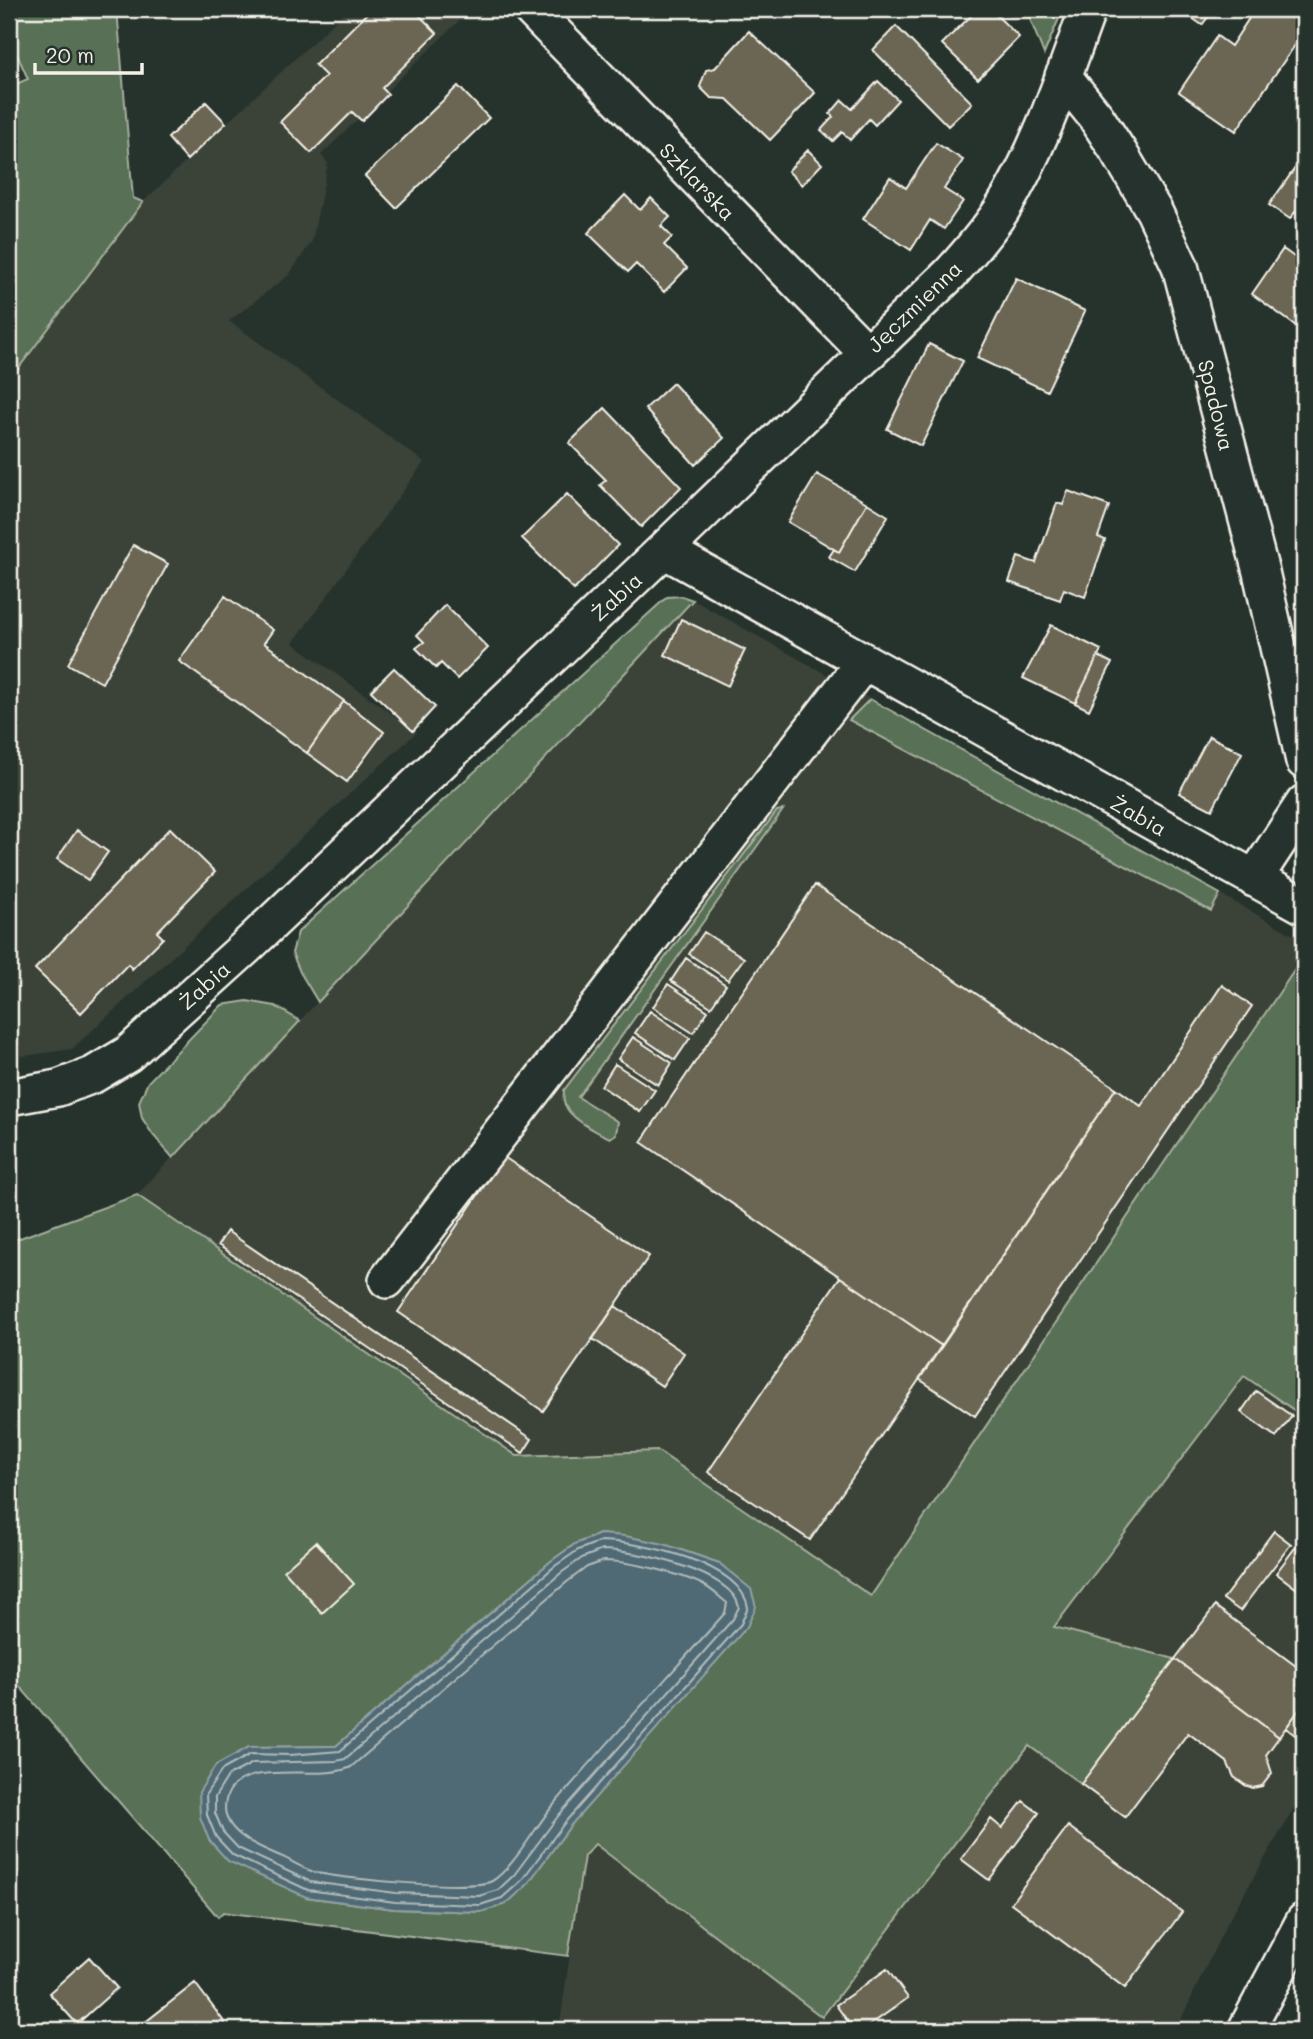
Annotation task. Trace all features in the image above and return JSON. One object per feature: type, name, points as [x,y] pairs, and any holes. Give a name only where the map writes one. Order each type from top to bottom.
[{"type":"street","name":"Szklarska","points":[[531,9],[867,353]]},
{"type":"street","name":"Jęczmienna","points":[[664,550],[950,274],[977,243],[1001,210],[1035,145],[1088,9]]},
{"type":"street","name":"Spadowa","points":[[1063,76],[1096,117],[1120,154],[1154,211],[1180,266],[1261,572],[1304,761]]},
{"type":"street","name":"Żabia","points":[[9,1097],[58,1088],[93,1075],[128,1054],[245,948],[664,550],[1304,906]]},
{"type":"street","points":[[387,1280],[864,662]]},
{"type":"street","points":[[1254,879],[1304,803]]},
{"type":"street","points":[[1246,2030],[1304,1921]]},
{"type":"shaded area","points":[[348,9],[471,9],[321,155],[328,163],[312,241],[289,275],[229,321],[424,462],[293,643],[417,732],[72,1049],[9,1058],[9,381],[143,202]]},
{"type":"shaded area","points":[[693,600],[1304,941],[1304,956],[871,1597],[658,1452],[517,1456],[137,1195]]},
{"type":"shaded area","points":[[1244,1375],[1304,1417],[1304,1747],[1300,1753],[1304,1757],[1304,1791],[1226,1925],[1176,2030],[559,2030],[584,1856],[595,1844],[822,2017],[1030,1745],[1175,1659],[1053,1627]]},
{"type":"green space","points":[[9,9],[117,9],[133,198],[143,202],[9,381],[9,87],[28,79],[9,36]]},
{"type":"green space","points":[[1026,9],[1063,9],[1044,54]]},
{"type":"green space","points":[[681,596],[693,600],[318,1002],[292,953],[298,932],[667,597]]},
{"type":"green space","points":[[870,699],[1220,894],[1211,911],[849,720]]},
{"type":"green space","points":[[783,810],[578,1097],[618,1122],[616,1134],[610,1138],[590,1128],[571,1114],[564,1100],[564,1090],[777,811]]},
{"type":"green space","points":[[1304,956],[1304,1417],[1244,1376],[1054,1627],[1175,1659],[1081,1784],[1029,1746],[822,2017],[595,1844],[584,1856],[568,1956],[223,1912],[218,1917],[9,1674],[9,1242],[137,1195],[517,1456],[658,1451],[871,1596]],"holes":[[[600,1534],[661,1544],[719,1563],[571,1825],[526,1886],[481,1912],[394,1909],[306,1897],[249,1747],[336,1746],[551,1561],[575,1544]]]},
{"type":"green space","points":[[247,1001],[275,1006],[300,1021],[173,1158],[142,1118],[139,1102],[148,1082],[222,1005]]},
{"type":"water","points":[[600,1534],[664,1544],[719,1563],[751,1589],[756,1607],[747,1627],[571,1825],[526,1886],[506,1904],[481,1912],[394,1909],[306,1897],[228,1861],[209,1840],[200,1817],[199,1792],[216,1765],[249,1747],[336,1746],[551,1561],[575,1544]]},
{"type":"building","points":[[371,9],[413,9],[437,33],[382,88],[388,94],[362,121],[352,112],[311,153],[280,122],[326,76],[315,65]]},
{"type":"building","points":[[978,9],[990,9],[1019,37],[978,79],[942,44]]},
{"type":"building","points":[[1179,9],[1214,9],[1202,25]]},
{"type":"building","points":[[1255,9],[1279,9],[1304,27],[1304,32],[1236,131],[1179,92],[1217,36],[1231,46]]},
{"type":"building","points":[[896,26],[972,103],[948,126],[873,50]]},
{"type":"building","points":[[749,31],[815,93],[770,140],[727,99],[711,98],[700,87],[706,70],[715,68]]},
{"type":"building","points":[[878,81],[898,100],[875,125],[869,119],[850,140],[842,132],[833,141],[821,130],[833,117],[830,114],[842,100],[852,109]]},
{"type":"building","points":[[458,86],[489,118],[396,208],[365,176]]},
{"type":"building","points":[[206,102],[226,123],[187,160],[168,138]]},
{"type":"building","points":[[936,143],[963,160],[944,189],[963,201],[944,229],[930,220],[911,250],[863,219],[890,177],[906,188]]},
{"type":"building","points":[[808,150],[822,164],[802,185],[788,171]]},
{"type":"building","points":[[1298,164],[1304,169],[1304,218],[1295,212],[1290,219],[1269,205]]},
{"type":"building","points":[[625,195],[640,210],[651,198],[670,217],[661,226],[672,237],[664,245],[687,268],[664,292],[636,264],[628,272],[588,233]]},
{"type":"building","points":[[1283,249],[1304,264],[1303,331],[1252,294]]},
{"type":"building","points":[[1016,278],[1085,311],[1047,391],[977,358]]},
{"type":"building","points":[[929,344],[963,361],[921,446],[887,429]]},
{"type":"building","points":[[673,383],[724,438],[695,465],[645,409]]},
{"type":"building","points":[[605,408],[681,487],[641,527],[600,485],[606,480],[569,443]]},
{"type":"building","points":[[817,474],[867,503],[839,552],[788,522]]},
{"type":"building","points":[[1068,491],[1109,506],[1098,537],[1105,540],[1085,597],[1064,589],[1060,600],[1009,582],[1018,557],[1036,563],[1057,503],[1063,505]]},
{"type":"building","points":[[567,494],[618,545],[574,590],[522,538]]},
{"type":"building","points":[[867,503],[888,516],[855,572],[829,557],[834,549],[839,552]]},
{"type":"building","points":[[133,545],[168,564],[102,683],[68,664]]},
{"type":"building","points":[[225,596],[273,630],[264,643],[344,701],[307,753],[179,661]]},
{"type":"building","points":[[445,605],[488,648],[457,679],[441,663],[436,668],[416,648],[424,642],[417,635]]},
{"type":"building","points":[[681,619],[745,650],[728,686],[665,655]]},
{"type":"building","points":[[1051,625],[1101,650],[1075,703],[1023,678]]},
{"type":"building","points":[[1098,656],[1112,663],[1089,710],[1075,703]]},
{"type":"building","points":[[394,668],[435,707],[413,731],[371,691]]},
{"type":"building","points":[[344,701],[384,732],[347,782],[307,753]]},
{"type":"building","points":[[1209,736],[1242,753],[1212,810],[1179,793]]},
{"type":"building","points":[[170,828],[215,872],[157,932],[163,938],[132,969],[128,964],[81,1013],[35,969]]},
{"type":"building","points":[[77,830],[108,852],[88,880],[57,859]]},
{"type":"building","points":[[815,885],[1116,1088],[942,1346],[641,1142]]},
{"type":"building","points":[[704,932],[744,958],[728,980],[689,954]]},
{"type":"building","points":[[686,958],[726,985],[711,1007],[671,981]]},
{"type":"building","points":[[668,984],[708,1011],[693,1033],[653,1007]]},
{"type":"building","points":[[1222,985],[1252,1006],[975,1416],[919,1379],[1116,1088],[1141,1106]]},
{"type":"building","points":[[650,1011],[690,1038],[675,1060],[635,1033]]},
{"type":"building","points":[[633,1037],[672,1063],[658,1085],[618,1059]]},
{"type":"building","points":[[615,1064],[655,1090],[640,1112],[601,1086]]},
{"type":"building","points":[[504,1157],[649,1256],[543,1411],[398,1312]]},
{"type":"building","points":[[227,1231],[532,1439],[523,1453],[218,1245]]},
{"type":"building","points":[[840,1277],[942,1346],[810,1540],[708,1472]]},
{"type":"building","points":[[615,1306],[684,1353],[662,1386],[593,1339]]},
{"type":"building","points":[[1256,1391],[1292,1416],[1276,1437],[1241,1412]]},
{"type":"building","points":[[1274,1531],[1291,1544],[1240,1611],[1223,1599]]},
{"type":"building","points":[[1304,1536],[1304,1588],[1301,1592],[1276,1573]]},
{"type":"building","points":[[316,1542],[354,1584],[322,1613],[284,1570]]},
{"type":"building","points":[[1215,1606],[1304,1672],[1304,1703],[1279,1737],[1175,1659]]},
{"type":"building","points":[[1175,1659],[1279,1737],[1266,1755],[1272,1773],[1262,1786],[1253,1788],[1245,1785],[1234,1777],[1227,1762],[1188,1733],[1125,1817],[1081,1784]]},
{"type":"building","points":[[1304,1703],[1304,1742],[1286,1728]]},
{"type":"building","points":[[1023,1801],[1039,1813],[989,1880],[961,1859],[991,1819],[1002,1828]]},
{"type":"building","points":[[1068,1826],[1182,1912],[1125,1988],[1011,1903]]},
{"type":"building","points":[[89,1957],[117,1988],[77,2024],[49,1993]]},
{"type":"building","points":[[887,1969],[908,1998],[863,2030],[854,2030],[836,2005]]},
{"type":"building","points":[[195,1983],[225,2023],[215,2030],[148,2030],[143,2024]]}]
